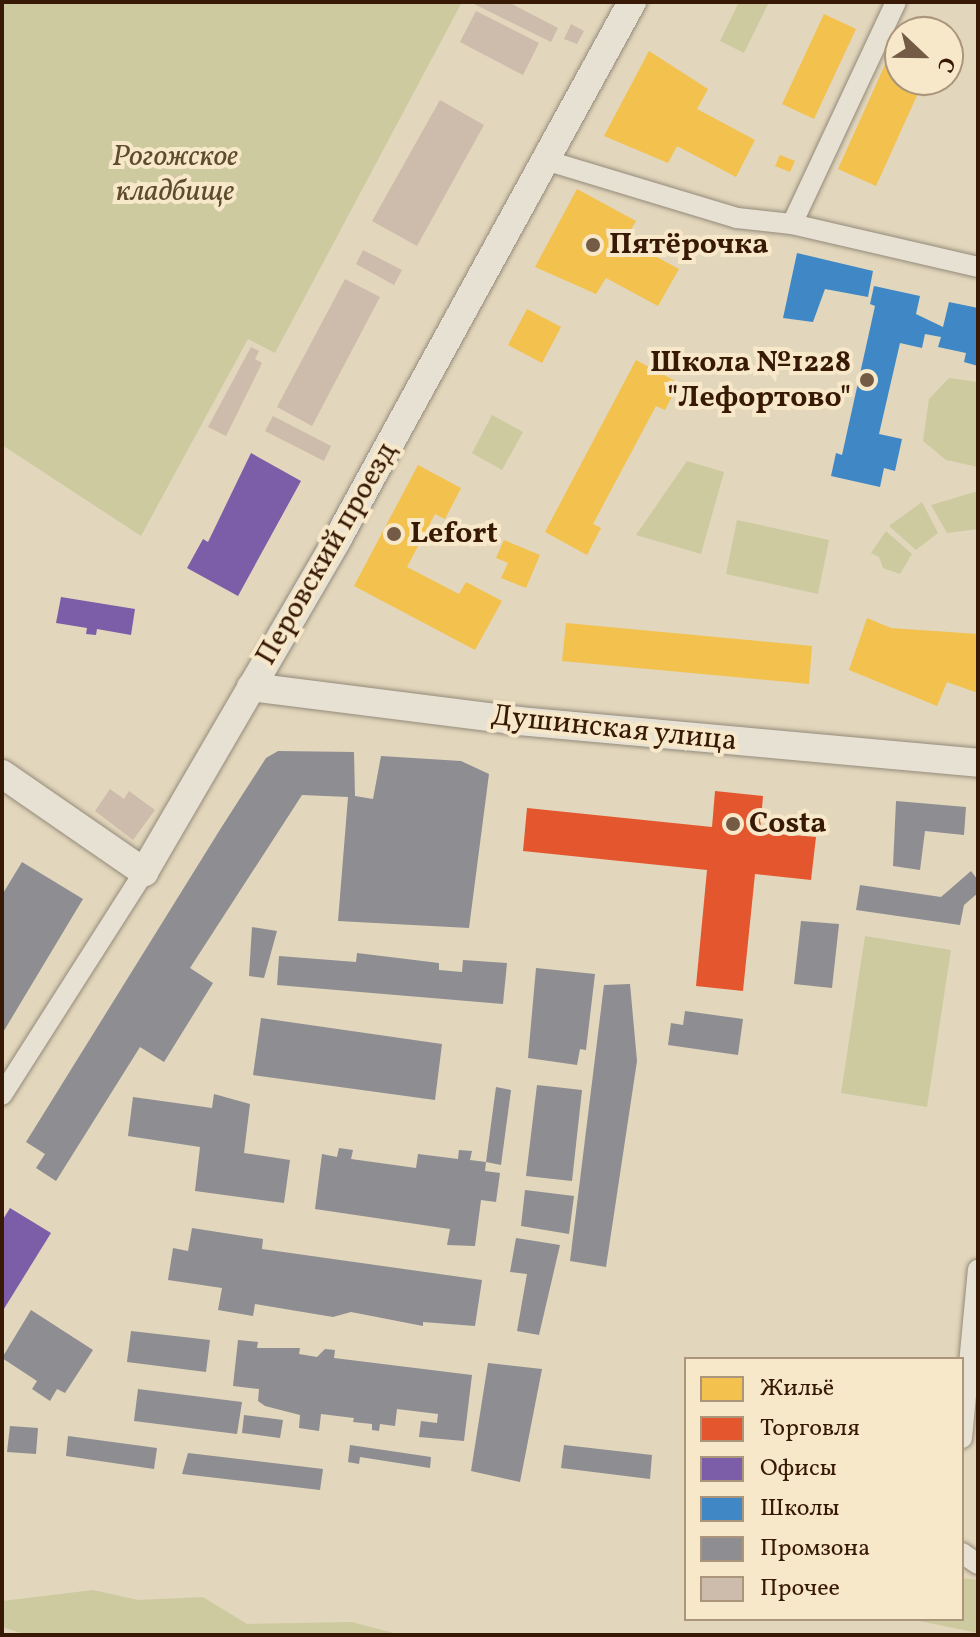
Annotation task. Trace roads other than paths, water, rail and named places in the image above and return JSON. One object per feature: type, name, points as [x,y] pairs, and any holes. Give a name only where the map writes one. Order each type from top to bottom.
[{"type":"street","name":"Перовский проезд","points":[[2,1095],[144,872],[251,687],[632,2]]},
{"type":"street","points":[[792,224],[896,2]]},
{"type":"street","points":[[545,160],[737,218],[792,224],[978,267]]},
{"type":"street","name":"Душинская улица","points":[[251,687],[519,721],[978,763]]},
{"type":"street","points":[[2,774],[144,872]]},
{"type":"street","points":[[964,1417],[978,1270]]},
{"type":"place","name":"Пятёрочка","points":[[593,245]]},
{"type":"place","name":"Школа №1228 \"Лефортово\"","points":[[867,380]]},
{"type":"place","name":"Lefort","points":[[394,534]]},
{"type":"place","name":"Costa","points":[[733,824]]},
{"type":"park label","name":"Рогожское кладбище","points":[[175,174]]}]
